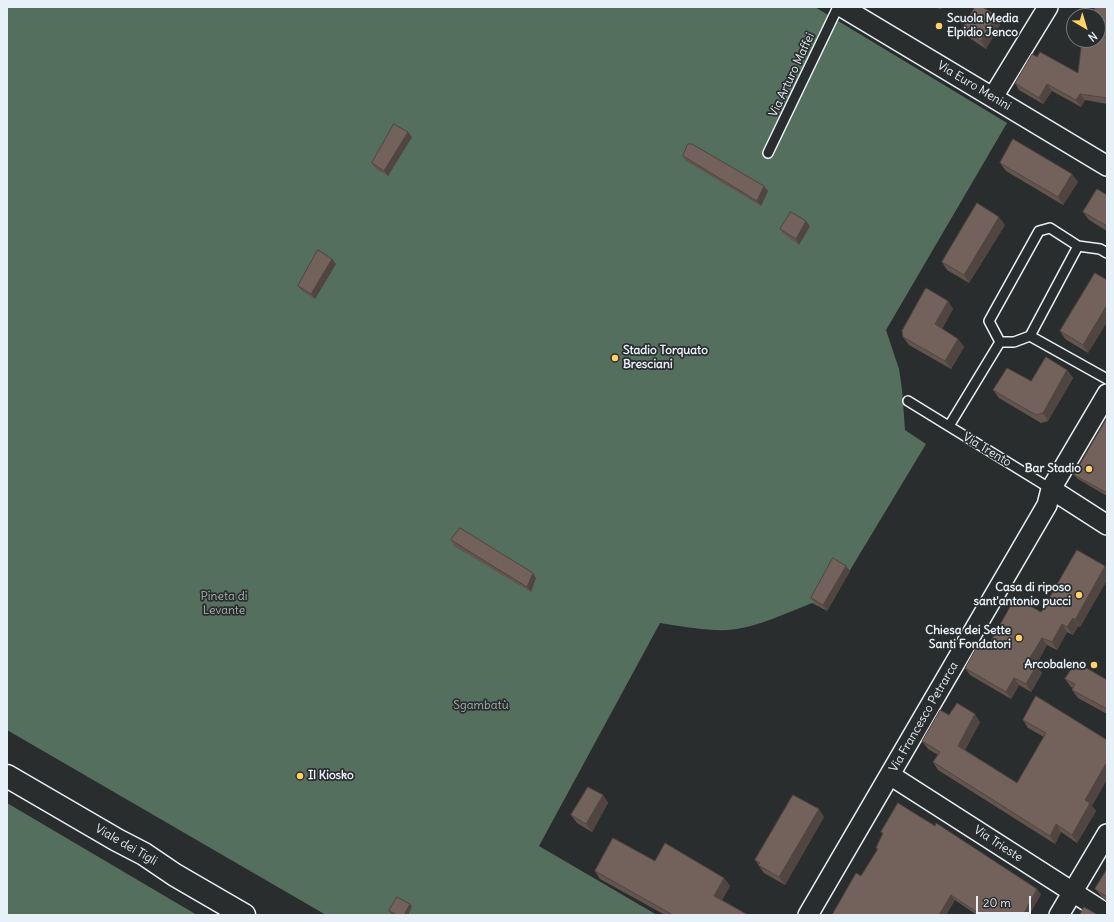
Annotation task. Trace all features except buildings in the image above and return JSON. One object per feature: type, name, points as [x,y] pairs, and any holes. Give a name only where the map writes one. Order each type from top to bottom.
[{"type":"street","name":"Via Euro Menini","points":[[842,7],[1107,166]]},
{"type":"street","points":[[993,97],[1048,7]]},
{"type":"street","name":"Via Francesco Petrarca","points":[[808,915],[1048,505],[1051,488],[1107,394]]},
{"type":"street","name":"Via Trento","points":[[1051,488],[1107,525]]},
{"type":"street","name":"Via Trieste","points":[[890,775],[1107,914]]},
{"type":"street","name":"Viale dei Tigli","points":[[7,776],[144,854],[175,875],[244,915]]},
{"type":"street","points":[[1059,915],[1107,834]]},
{"type":"lane","name":"Via Arturo Maffei","points":[[768,153],[838,7]]},
{"type":"lane","points":[[1000,342],[989,321],[1040,231],[1050,228],[1078,246],[1100,249],[1107,253]]},
{"type":"lane","points":[[1000,342],[1014,342],[1030,336],[1078,246]]},
{"type":"lane","points":[[1030,336],[1107,379]]},
{"type":"lane","points":[[949,426],[1000,342]]},
{"type":"lane","name":"Via Trento","points":[[908,401],[1051,488]]},
{"type":"green space","name":"Pineta di Levante","points":[[7,7],[815,7],[1007,123],[886,330],[899,369],[905,430],[926,444],[826,610],[812,603],[765,622],[728,630],[701,629],[660,623],[539,846],[657,915],[326,915],[7,730]]},
{"type":"green space","points":[[7,803],[197,915],[7,915]]},
{"type":"place","name":"Scuola Media Elpidio Jenco","points":[[939,26]]},
{"type":"place","name":"Stadio Torquato Bresciani","points":[[615,358]]},
{"type":"place","name":"Bar Stadio","points":[[1089,469]]},
{"type":"place","name":"Casa di riposo sant'antonio pucci","points":[[1079,595]]},
{"type":"place","name":"Chiesa dei Sette Santi Fondatori","points":[[1019,638]]},
{"type":"place","name":"Arcobaleno","points":[[1094,665]]},
{"type":"place","name":"Il Kiosko","points":[[300,776]]},
{"type":"park label","name":"Sgambatù","points":[[481,706]]}]
